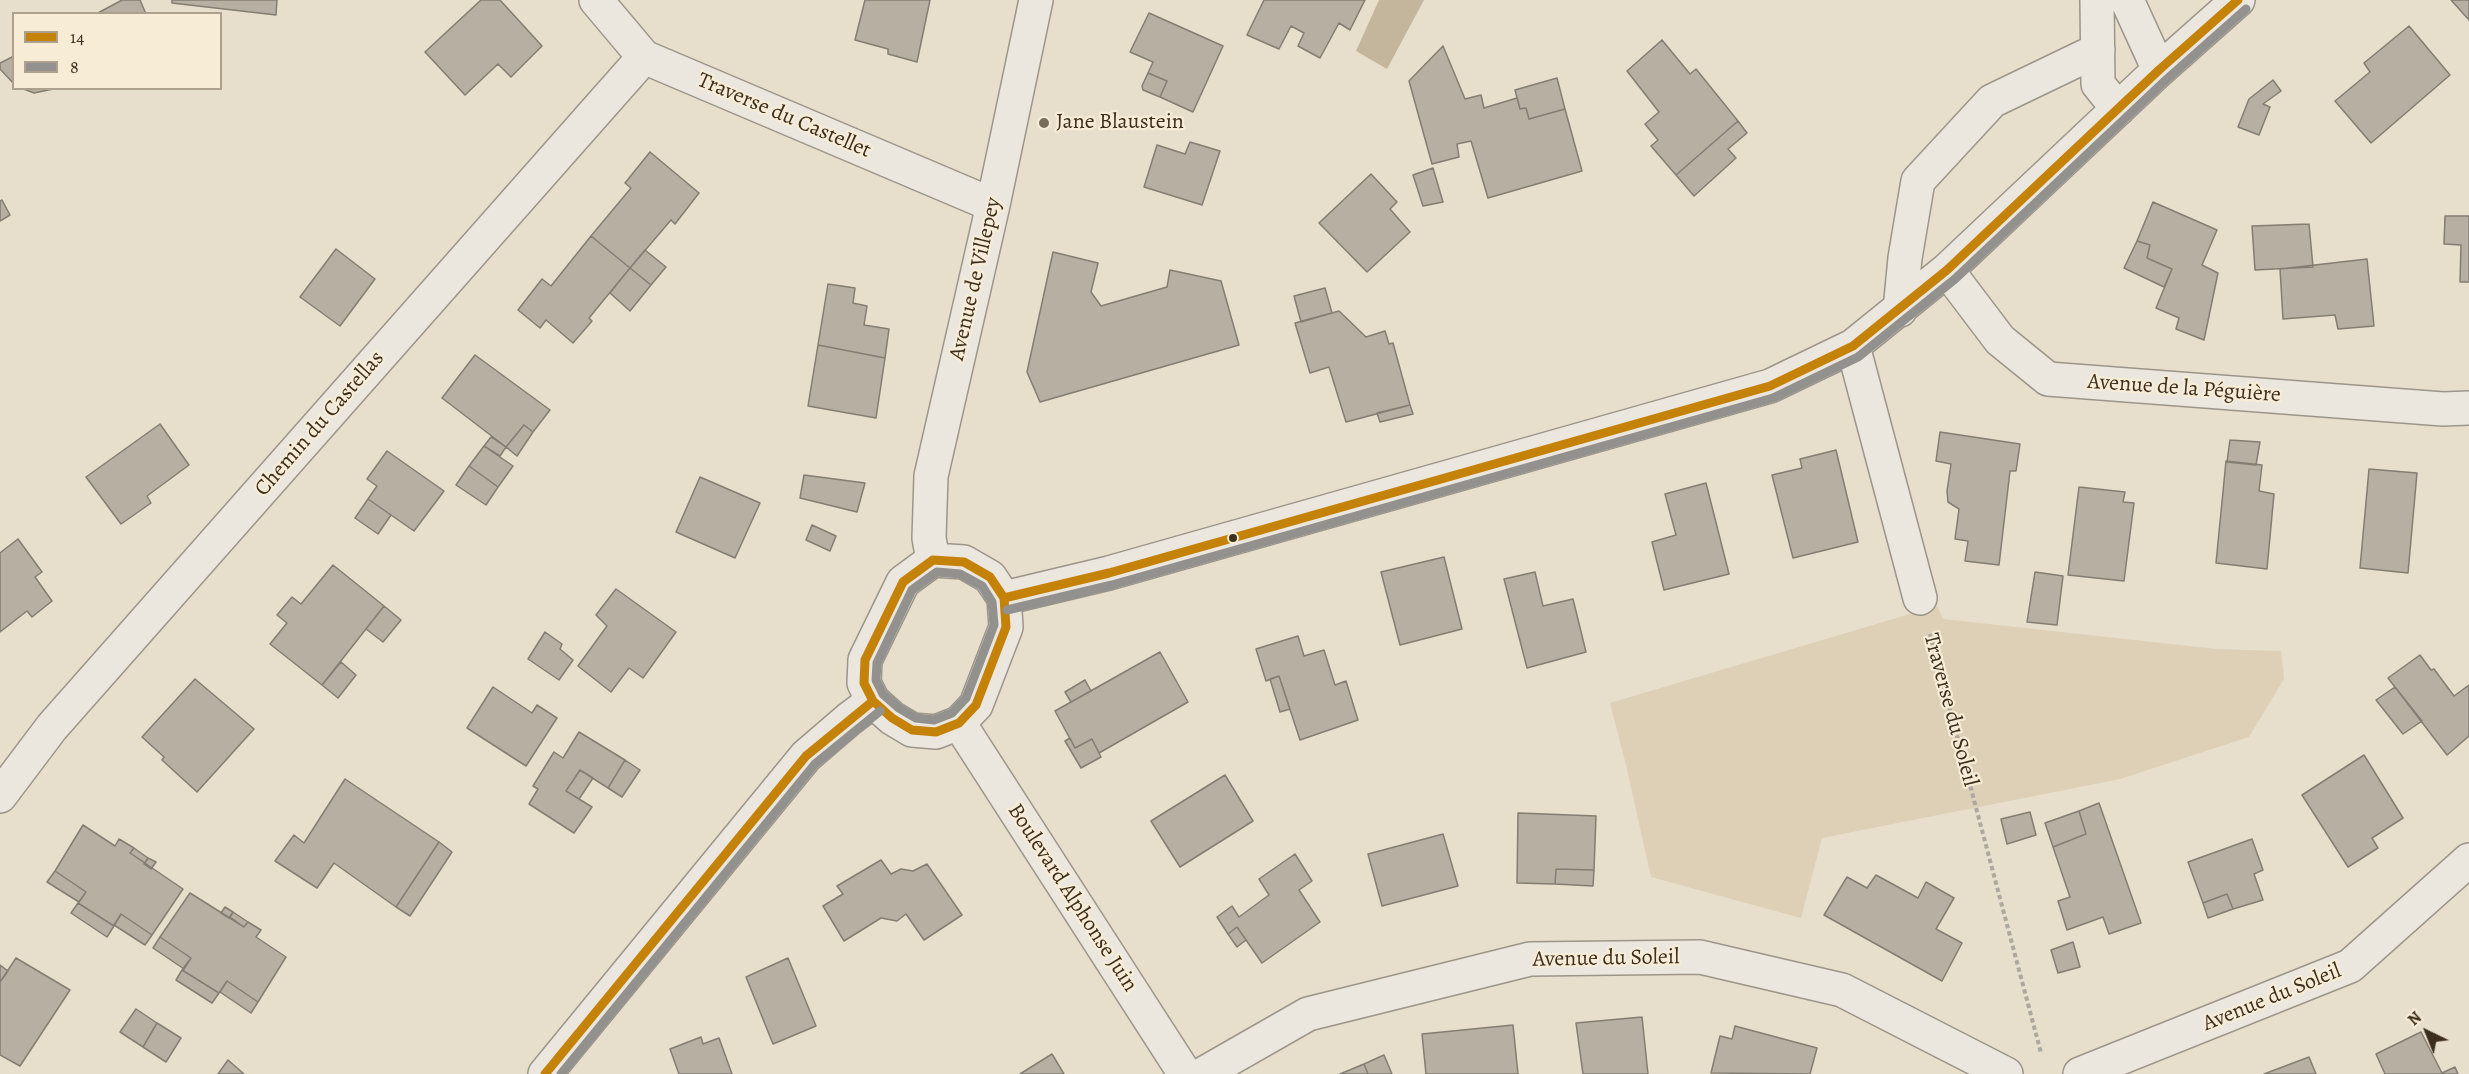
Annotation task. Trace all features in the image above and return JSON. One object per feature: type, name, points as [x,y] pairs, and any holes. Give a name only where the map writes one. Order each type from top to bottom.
[{"type":"street","name":"Traverse du Castellet","points":[[596,0],[644,57],[993,205]]},
{"type":"street","name":"Avenue de Villepey","points":[[933,560],[929,538],[931,476],[993,205],[1036,0]]},
{"type":"street","points":[[2097,0],[2098,84],[2118,109]]},
{"type":"street","points":[[2127,0],[2159,70]]},
{"type":"street","points":[[1004,598],[1120,570],[1770,386],[1853,346],[1947,270],[2159,70],[2238,0]]},
{"type":"street","points":[[1900,310],[1905,258],[1918,181],[1992,101],[2098,50]]},
{"type":"street","name":"Chemin du Castellas","points":[[0,796],[52,727],[644,57]]},
{"type":"street","name":"Avenue de la Péguière","points":[[1947,270],[2000,340],[2048,379],[2443,409],[2469,408]]},
{"type":"street","points":[[1853,346],[1920,598]]},
{"type":"street","points":[[933,560],[964,562],[990,577],[1004,598],[1006,627],[976,705],[958,723],[936,732],[912,730],[892,718],[873,701],[864,683],[865,660],[903,582],[933,560]]},
{"type":"street","points":[[545,1074],[806,756],[849,718],[873,701]]},
{"type":"street","name":"Boulevard Alphonse Juin","points":[[958,723],[1185,1074]]},
{"type":"street","name":"Avenue du Soleil","points":[[2080,1074],[2350,966],[2469,860]]},
{"type":"street","name":"Avenue du Soleil","points":[[1203,1074],[1308,1014],[1530,959],[1700,957],[1842,990],[2006,1074]]},
{"type":"path","name":"Traverse du Soleil","points":[[1920,598],[2044,1063]]},
{"type":"shaded area","points":[[1379,0],[1424,0],[1387,69],[1356,51]]},
{"type":"shaded area","points":[[1937,606],[1943,619],[2216,649],[2281,651],[2284,679],[2249,737],[2120,779],[1822,838],[1801,918],[1651,877],[1610,703]]},
{"type":"building","points":[[122,0],[140,0],[145,12],[100,12]]},
{"type":"building","points":[[172,0],[277,0],[276,15],[172,3]]},
{"type":"building","points":[[481,0],[500,0],[542,46],[511,77],[498,64],[465,95],[425,52]]},
{"type":"building","points":[[865,0],[930,0],[917,62],[888,54],[888,49],[855,40]]},
{"type":"building","points":[[1264,0],[1365,0],[1350,30],[1339,23],[1320,58],[1298,46],[1304,33],[1291,26],[1279,49],[1247,35]]},
{"type":"building","points":[[2451,0],[2469,0],[2469,20]]},
{"type":"building","points":[[1149,13],[1223,46],[1193,112],[1160,97],[1167,81],[1148,73],[1153,62],[1130,52]]},
{"type":"building","points":[[2409,26],[2450,75],[2371,143],[2335,101],[2370,72],[2364,63]]},
{"type":"building","points":[[1662,40],[1690,74],[1696,69],[1738,121],[1676,175],[1651,146],[1658,140],[1645,124],[1659,112],[1627,71]]},
{"type":"building","points":[[1443,46],[1465,99],[1481,95],[1484,108],[1517,98],[1520,109],[1526,108],[1529,119],[1565,109],[1582,171],[1488,198],[1471,141],[1457,144],[1459,157],[1432,164],[1409,81]]},
{"type":"building","points":[[12,57],[12,82],[0,69],[0,63]]},
{"type":"building","points":[[1148,73],[1167,81],[1160,97],[1143,90],[1142,86]]},
{"type":"building","points":[[1557,78],[1565,109],[1529,119],[1526,108],[1520,109],[1515,90]]},
{"type":"building","points":[[2273,80],[2281,91],[2263,104],[2270,107],[2259,135],[2238,127],[2249,99]]},
{"type":"building","points":[[26,90],[48,90],[34,93]]},
{"type":"building","points":[[1738,121],[1747,133],[1728,149],[1736,158],[1694,196],[1676,175]]},
{"type":"building","points":[[1190,142],[1220,151],[1202,205],[1144,187],[1157,145],[1185,154]]},
{"type":"building","points":[[650,152],[699,193],[675,224],[671,220],[630,268],[591,236],[631,188],[625,183]]},
{"type":"building","points":[[1433,168],[1443,202],[1423,206],[1413,175]]},
{"type":"building","points":[[1371,174],[1397,202],[1390,209],[1410,232],[1367,272],[1319,223]]},
{"type":"building","points":[[2,200],[10,215],[0,221],[0,201]]},
{"type":"building","points":[[2153,202],[2217,230],[2202,265],[2218,273],[2204,340],[2176,329],[2179,318],[2156,308],[2172,269],[2147,258],[2150,245],[2137,241]]},
{"type":"building","points":[[2445,216],[2469,216],[2469,282],[2460,282],[2461,245],[2444,244]]},
{"type":"building","points":[[2309,224],[2313,267],[2255,270],[2252,226]]},
{"type":"building","points":[[591,236],[630,268],[589,318],[592,321],[573,343],[546,320],[540,328],[518,310],[542,279],[551,286]]},
{"type":"building","points":[[2137,241],[2150,245],[2147,258],[2172,269],[2164,287],[2124,268]]},
{"type":"building","points":[[336,249],[375,279],[340,326],[300,297]]},
{"type":"building","points":[[645,250],[666,267],[651,285],[630,268]]},
{"type":"building","points":[[1053,252],[1098,263],[1091,292],[1101,306],[1167,287],[1170,270],[1221,281],[1239,345],[1040,402],[1027,372]]},
{"type":"building","points":[[2367,259],[2374,326],[2338,329],[2335,315],[2283,319],[2280,269]]},
{"type":"building","points":[[630,268],[651,285],[630,311],[610,293]]},
{"type":"building","points":[[828,284],[855,288],[853,303],[867,306],[864,325],[889,329],[885,358],[818,345]]},
{"type":"building","points":[[1325,288],[1332,313],[1301,322],[1294,296]]},
{"type":"building","points":[[1339,311],[1366,337],[1385,331],[1389,344],[1393,343],[1410,405],[1346,422],[1329,367],[1310,373],[1295,323]]},
{"type":"building","points":[[818,345],[885,358],[876,418],[808,406]]},
{"type":"building","points":[[475,355],[550,410],[533,432],[524,425],[506,447],[442,398]]},
{"type":"building","points":[[1410,405],[1413,414],[1380,422],[1377,413]]},
{"type":"building","points":[[160,424],[189,465],[147,496],[151,503],[121,524],[86,477]]},
{"type":"building","points":[[524,425],[533,432],[517,456],[506,447]]},
{"type":"building","points":[[1940,432],[2020,444],[2016,471],[2010,471],[1999,565],[1965,561],[1968,541],[1955,539],[1959,509],[1948,502],[1947,491],[1951,464],[1936,461]]},
{"type":"building","points":[[491,437],[506,447],[500,456],[484,446]]},
{"type":"building","points":[[2230,440],[2260,442],[2256,465],[2227,462]]},
{"type":"building","points":[[484,446],[513,466],[498,487],[469,466]]},
{"type":"building","points":[[1836,450],[1858,542],[1793,558],[1772,475],[1802,468],[1800,459]]},
{"type":"building","points":[[387,451],[444,491],[414,531],[368,499],[377,486],[367,479]]},
{"type":"building","points":[[2226,461],[2262,465],[2259,491],[2274,494],[2267,569],[2216,563]]},
{"type":"building","points":[[469,466],[498,487],[486,505],[456,485]]},
{"type":"building","points":[[2369,469],[2417,473],[2408,573],[2360,568]]},
{"type":"building","points":[[804,475],[865,483],[857,512],[800,498]]},
{"type":"building","points":[[700,477],[760,503],[735,558],[676,532]]},
{"type":"building","points":[[1706,483],[1729,574],[1664,590],[1652,542],[1676,535],[1665,494]]},
{"type":"building","points":[[2079,487],[2125,492],[2123,502],[2134,503],[2124,581],[2068,575]]},
{"type":"building","points":[[368,499],[391,515],[378,534],[355,518]]},
{"type":"building","points":[[812,525],[836,536],[830,551],[806,540]]},
{"type":"building","points":[[18,539],[42,572],[35,577],[52,601],[32,617],[27,611],[0,632],[0,553]]},
{"type":"building","points":[[1444,557],[1462,629],[1400,645],[1381,572]]},
{"type":"building","points":[[333,565],[384,606],[322,685],[270,644],[287,623],[277,615],[292,597],[301,604]]},
{"type":"building","points":[[1535,572],[1543,606],[1573,599],[1586,652],[1527,668],[1504,579]]},
{"type":"building","points":[[2035,572],[2063,576],[2057,625],[2027,622]]},
{"type":"building","points":[[616,589],[676,632],[643,678],[629,668],[611,692],[578,666],[607,626],[596,615]]},
{"type":"building","points":[[384,606],[401,620],[383,642],[366,629]]},
{"type":"building","points":[[545,632],[562,644],[560,649],[573,660],[559,680],[528,659]]},
{"type":"building","points":[[1298,636],[1304,656],[1324,650],[1335,685],[1346,681],[1358,720],[1300,740],[1279,676],[1266,681],[1256,649]]},
{"type":"building","points":[[1160,652],[1188,702],[1099,753],[1092,739],[1075,748],[1055,711]]},
{"type":"building","points":[[2420,655],[2431,670],[2434,669],[2454,696],[2469,685],[2469,736],[2447,755],[2388,678]]},
{"type":"building","points":[[341,662],[356,675],[338,698],[322,685]]},
{"type":"building","points":[[1279,676],[1290,709],[1280,712],[1270,679]]},
{"type":"building","points":[[195,679],[254,729],[197,792],[162,760],[164,757],[142,737]]},
{"type":"building","points":[[1085,680],[1091,691],[1071,702],[1065,692]]},
{"type":"building","points":[[493,687],[532,713],[537,705],[557,718],[526,766],[467,728]]},
{"type":"building","points":[[2395,687],[2422,721],[2403,734],[2376,700]]},
{"type":"building","points":[[579,732],[625,760],[608,788],[580,770],[566,791],[592,807],[574,833],[529,804],[538,789],[533,786],[554,752],[563,758]]},
{"type":"building","points":[[1070,738],[1075,748],[1092,739],[1101,757],[1081,768],[1065,741]]},
{"type":"building","points":[[2364,755],[2403,818],[2372,838],[2378,848],[2348,867],[2302,795]]},
{"type":"building","points":[[625,760],[640,770],[622,797],[608,788]]},
{"type":"building","points":[[580,770],[593,778],[579,799],[566,791]]},
{"type":"building","points":[[1225,775],[1253,821],[1180,867],[1151,821]]},
{"type":"building","points":[[345,779],[439,842],[396,907],[334,863],[317,888],[275,861],[294,835],[304,843]]},
{"type":"building","points":[[2099,803],[2141,923],[2109,934],[2103,917],[2067,930],[2058,901],[2070,897],[2053,847],[2086,834],[2079,811]]},
{"type":"building","points":[[2079,811],[2086,834],[2053,847],[2045,823]]},
{"type":"building","points":[[2030,812],[2036,835],[2007,844],[2001,819]]},
{"type":"building","points":[[1518,813],[1596,816],[1594,870],[1556,869],[1555,884],[1517,883]]},
{"type":"building","points":[[83,825],[115,846],[119,839],[134,848],[130,853],[183,889],[152,935],[121,914],[114,926],[78,903],[86,892],[55,871]]},
{"type":"building","points":[[1443,834],[1458,886],[1382,906],[1368,854]]},
{"type":"building","points":[[2252,839],[2263,870],[2254,874],[2263,900],[2233,909],[2227,894],[2203,903],[2188,862]]},
{"type":"building","points":[[439,842],[452,852],[410,916],[396,907]]},
{"type":"building","points":[[134,848],[148,858],[145,863],[130,853]]},
{"type":"building","points":[[1295,854],[1312,881],[1299,890],[1320,922],[1262,963],[1237,927],[1228,934],[1217,917],[1232,906],[1239,917],[1269,895],[1259,879]]},
{"type":"building","points":[[148,858],[156,862],[151,869],[144,864]]},
{"type":"building","points":[[881,860],[891,874],[901,869],[913,871],[927,864],[962,915],[924,940],[906,914],[897,921],[881,918],[844,941],[823,906],[843,894],[837,886]]},
{"type":"building","points":[[1556,869],[1594,870],[1593,886],[1555,884]]},
{"type":"building","points":[[55,871],[86,892],[79,902],[47,882]]},
{"type":"building","points":[[1876,875],[1918,898],[1926,882],[1954,898],[1936,929],[1962,943],[1942,981],[1824,915],[1847,877],[1867,888]]},
{"type":"building","points":[[190,893],[244,927],[248,922],[261,930],[256,937],[286,957],[258,1002],[227,981],[219,993],[182,970],[191,958],[160,937]]},
{"type":"building","points":[[2227,894],[2233,909],[2208,918],[2203,903]]},
{"type":"building","points":[[78,903],[114,926],[107,937],[71,913]]},
{"type":"building","points":[[225,907],[233,912],[229,918],[221,913]]},
{"type":"building","points":[[233,912],[248,922],[244,927],[230,917]]},
{"type":"building","points":[[121,914],[152,935],[145,945],[114,925]]},
{"type":"building","points":[[1237,927],[1246,940],[1237,947],[1228,934]]},
{"type":"building","points":[[160,937],[191,958],[184,969],[153,948]]},
{"type":"building","points":[[2073,942],[2080,967],[2058,973],[2051,950]]},
{"type":"building","points":[[16,958],[70,990],[20,1066],[0,1055],[0,982]]},
{"type":"building","points":[[788,958],[816,1026],[773,1044],[746,977]]},
{"type":"building","points":[[0,965],[8,971],[0,982]]},
{"type":"building","points":[[182,970],[219,993],[212,1003],[176,980]]},
{"type":"building","points":[[227,981],[258,1002],[251,1013],[220,992]]},
{"type":"building","points":[[136,1009],[157,1023],[143,1047],[120,1032]]},
{"type":"building","points":[[1642,1017],[1648,1074],[1583,1074],[1576,1023]]},
{"type":"building","points":[[157,1023],[181,1038],[166,1062],[143,1047]]},
{"type":"building","points":[[1513,1025],[1518,1074],[1426,1074],[1422,1034]]},
{"type":"building","points":[[1735,1026],[1817,1048],[1810,1074],[1711,1073],[1720,1036],[1732,1039]]},
{"type":"building","points":[[2421,1032],[2442,1073],[2455,1067],[2458,1074],[2385,1074],[2376,1054]]},
{"type":"building","points":[[701,1037],[703,1044],[719,1038],[732,1074],[679,1074],[670,1049]]},
{"type":"building","points":[[1052,1054],[1064,1074],[1020,1074]]},
{"type":"building","points":[[1384,1055],[1392,1074],[1368,1074],[1364,1064]]},
{"type":"building","points":[[2309,1057],[2316,1074],[2264,1074]]},
{"type":"building","points":[[228,1060],[244,1074],[218,1074]]},
{"type":"building","points":[[1364,1064],[1368,1074],[1340,1074]]},
{"type":"transit line","name":"14","points":[[1004,598],[1109,573],[1770,386],[1853,346],[1947,270],[2159,70],[2238,0]]},
{"type":"transit line","name":"8","points":[[1007,610],[1112,585],[1773,398],[1858,357],[1955,279],[2167,79],[2246,9]]},
{"type":"transit line","name":"14","points":[[933,560],[964,562],[990,577],[1004,598],[1006,627],[976,705],[959,723],[936,732],[912,730],[892,718],[873,701],[864,683],[865,660],[903,582],[933,560]]},
{"type":"transit line","name":"8","points":[[937,572],[960,574],[982,586],[992,602],[994,625],[966,698],[952,713],[934,720],[916,718],[899,708],[883,694],[876,680],[877,663],[912,590],[937,572]]},
{"type":"transit line","name":"14","points":[[545,1074],[806,756],[873,701]]},
{"type":"transit line","name":"8","points":[[561,1074],[815,764],[880,711]]},
{"type":"place","name":"Jane Blaustein","points":[[1044,123]]}]
